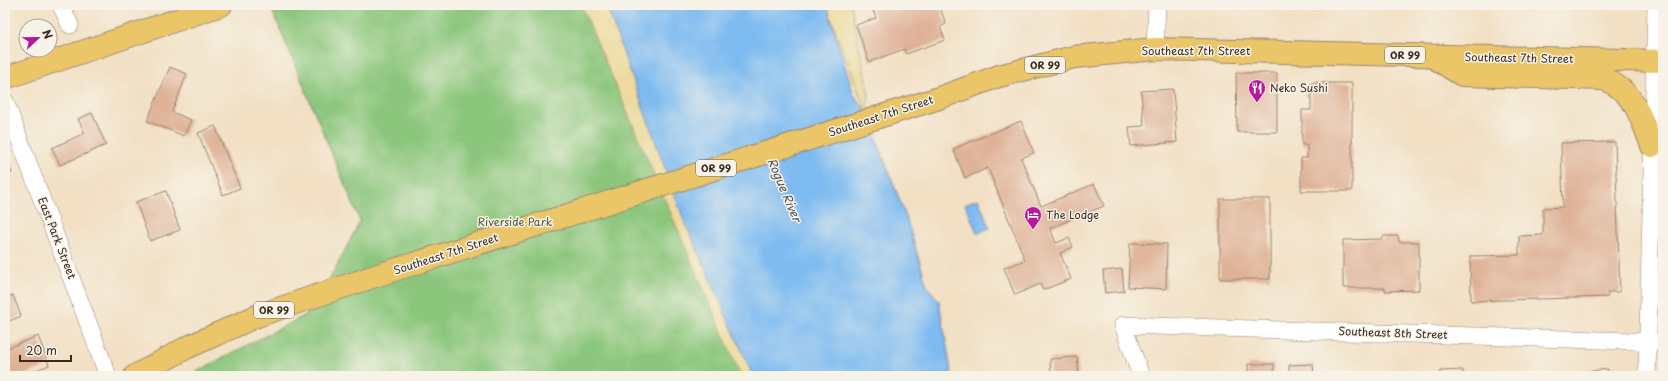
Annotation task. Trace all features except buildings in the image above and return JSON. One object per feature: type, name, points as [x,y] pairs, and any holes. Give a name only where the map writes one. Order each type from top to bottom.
[{"type":"highway","points":[[5,78],[221,5]]},
{"type":"highway","name":"Southeast 7th Street","points":[[135,376],[186,348],[257,316],[493,239],[939,98],[999,76],[1074,57],[1155,49],[1659,61]]},
{"type":"highway","points":[[1432,56],[1462,75],[1604,79],[1617,84],[1637,108],[1652,146]]},
{"type":"street","points":[[61,5],[70,25]]},
{"type":"street","points":[[1155,49],[1157,5]]},
{"type":"street","points":[[1647,376],[1655,341],[1652,146],[1659,61],[1656,5]]},
{"type":"street","name":"East Park Street","points":[[5,101],[108,376]]},
{"type":"street","name":"Southeast 8th Street","points":[[1141,376],[1123,325],[1655,341]]},
{"type":"green space","name":"Riverside Park","points":[[270,5],[585,5],[750,376],[188,376],[313,311],[360,221]]},
{"type":"sand","points":[[581,5],[609,5],[767,376],[741,376]]},
{"type":"sand","points":[[826,5],[851,5],[869,96],[866,111]]},
{"type":"water","name":"Rogue River","points":[[606,5],[828,5],[831,20],[854,95],[866,111],[906,217],[927,286],[939,301],[952,376],[753,376],[683,218]]},
{"type":"water","points":[[978,199],[990,228],[977,233],[965,204]]},
{"type":"place","name":"Neko Sushi","points":[[1257,103]]},
{"type":"place","name":"The Lodge","points":[[1033,230]]}]
